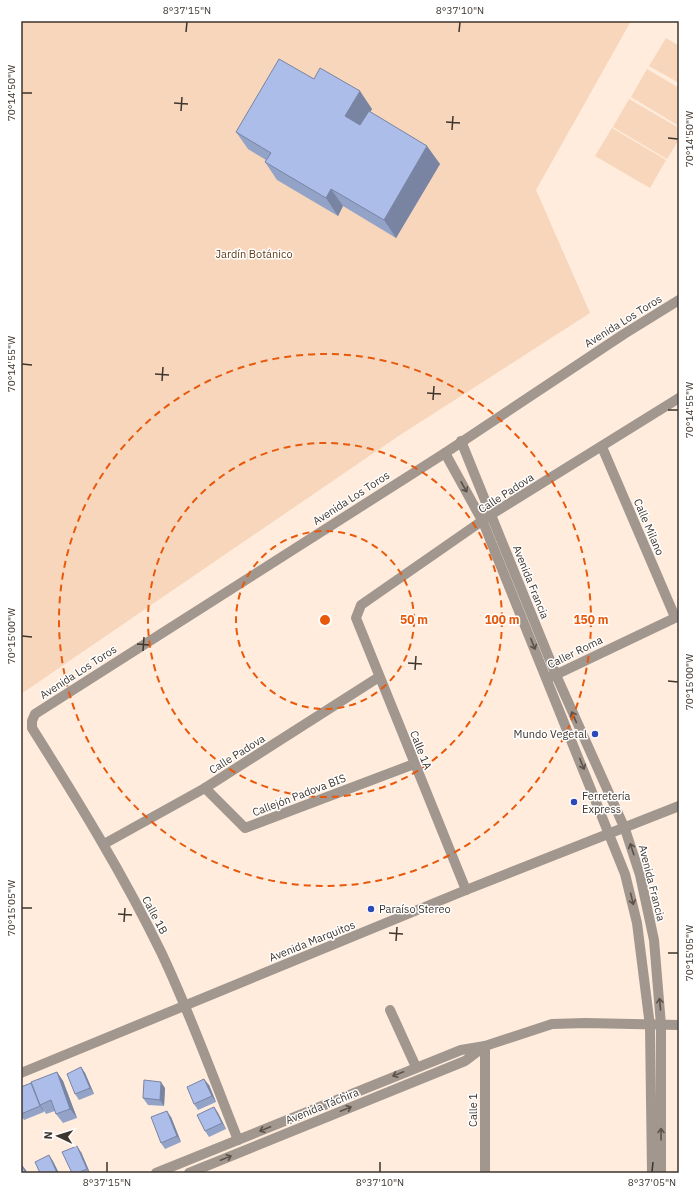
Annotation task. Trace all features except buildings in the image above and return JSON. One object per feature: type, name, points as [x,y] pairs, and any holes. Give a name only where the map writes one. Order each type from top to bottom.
[{"type":"street","name":"Avenida Los Toros","points":[[35,714],[445,453],[624,334],[679,300]]},
{"type":"street","name":"Calle Padova","points":[[356,618],[361,605],[483,522],[492,514],[679,398]]},
{"type":"street","name":"Avenida Francia","points":[[461,441],[492,514],[625,874],[638,923],[650,1026],[652,1173]]},
{"type":"street","name":"Calle Milano","points":[[602,447],[677,617]]},
{"type":"street","name":"Avenida Francia","points":[[445,453],[483,522],[551,677],[625,829],[640,875],[654,940],[661,1025],[661,1173]]},
{"type":"street","name":"Caller Roma","points":[[551,677],[677,617]]},
{"type":"street","name":"Calle 1A","points":[[356,618],[466,890]]},
{"type":"street","name":"Calle Padova","points":[[104,844],[205,788],[379,677]]},
{"type":"street","name":"Calle 1B","points":[[35,714],[32,721],[32,728],[104,844],[160,951],[186,1006],[238,1140]]},
{"type":"street","name":"Callejón Padova BIS","points":[[205,788],[245,828],[414,764]]},
{"type":"street","name":"Avenida Marquitos","points":[[21,1073],[466,890],[625,829],[679,806]]},
{"type":"street","points":[[390,1010],[416,1067]]},
{"type":"street","points":[[156,1173],[461,1050],[485,1046],[552,1024],[585,1023],[650,1026],[679,1025]]},
{"type":"street","name":"Avenida Táchira","points":[[189,1173],[465,1061],[485,1046]]},
{"type":"street","name":"Calle 1","points":[[485,1046],[485,1173]]},
{"type":"green space","name":"Jardín Botánico","points":[[21,21],[631,21],[536,190],[590,313],[397,437],[21,694]]},
{"type":"green space","points":[[666,38],[679,46],[679,83],[649,66]]},
{"type":"green space","points":[[647,69],[679,88],[679,126],[631,97]]},
{"type":"green space","points":[[629,99],[679,128],[679,139],[667,159],[613,127]]},
{"type":"green space","points":[[612,128],[666,160],[650,188],[595,156]]},
{"type":"place","name":"Mundo Vegetal","points":[[595,734]]},
{"type":"place","name":"Ferretería Express","points":[[574,802]]},
{"type":"place","name":"Paraíso Stereo","points":[[371,909]]}]
